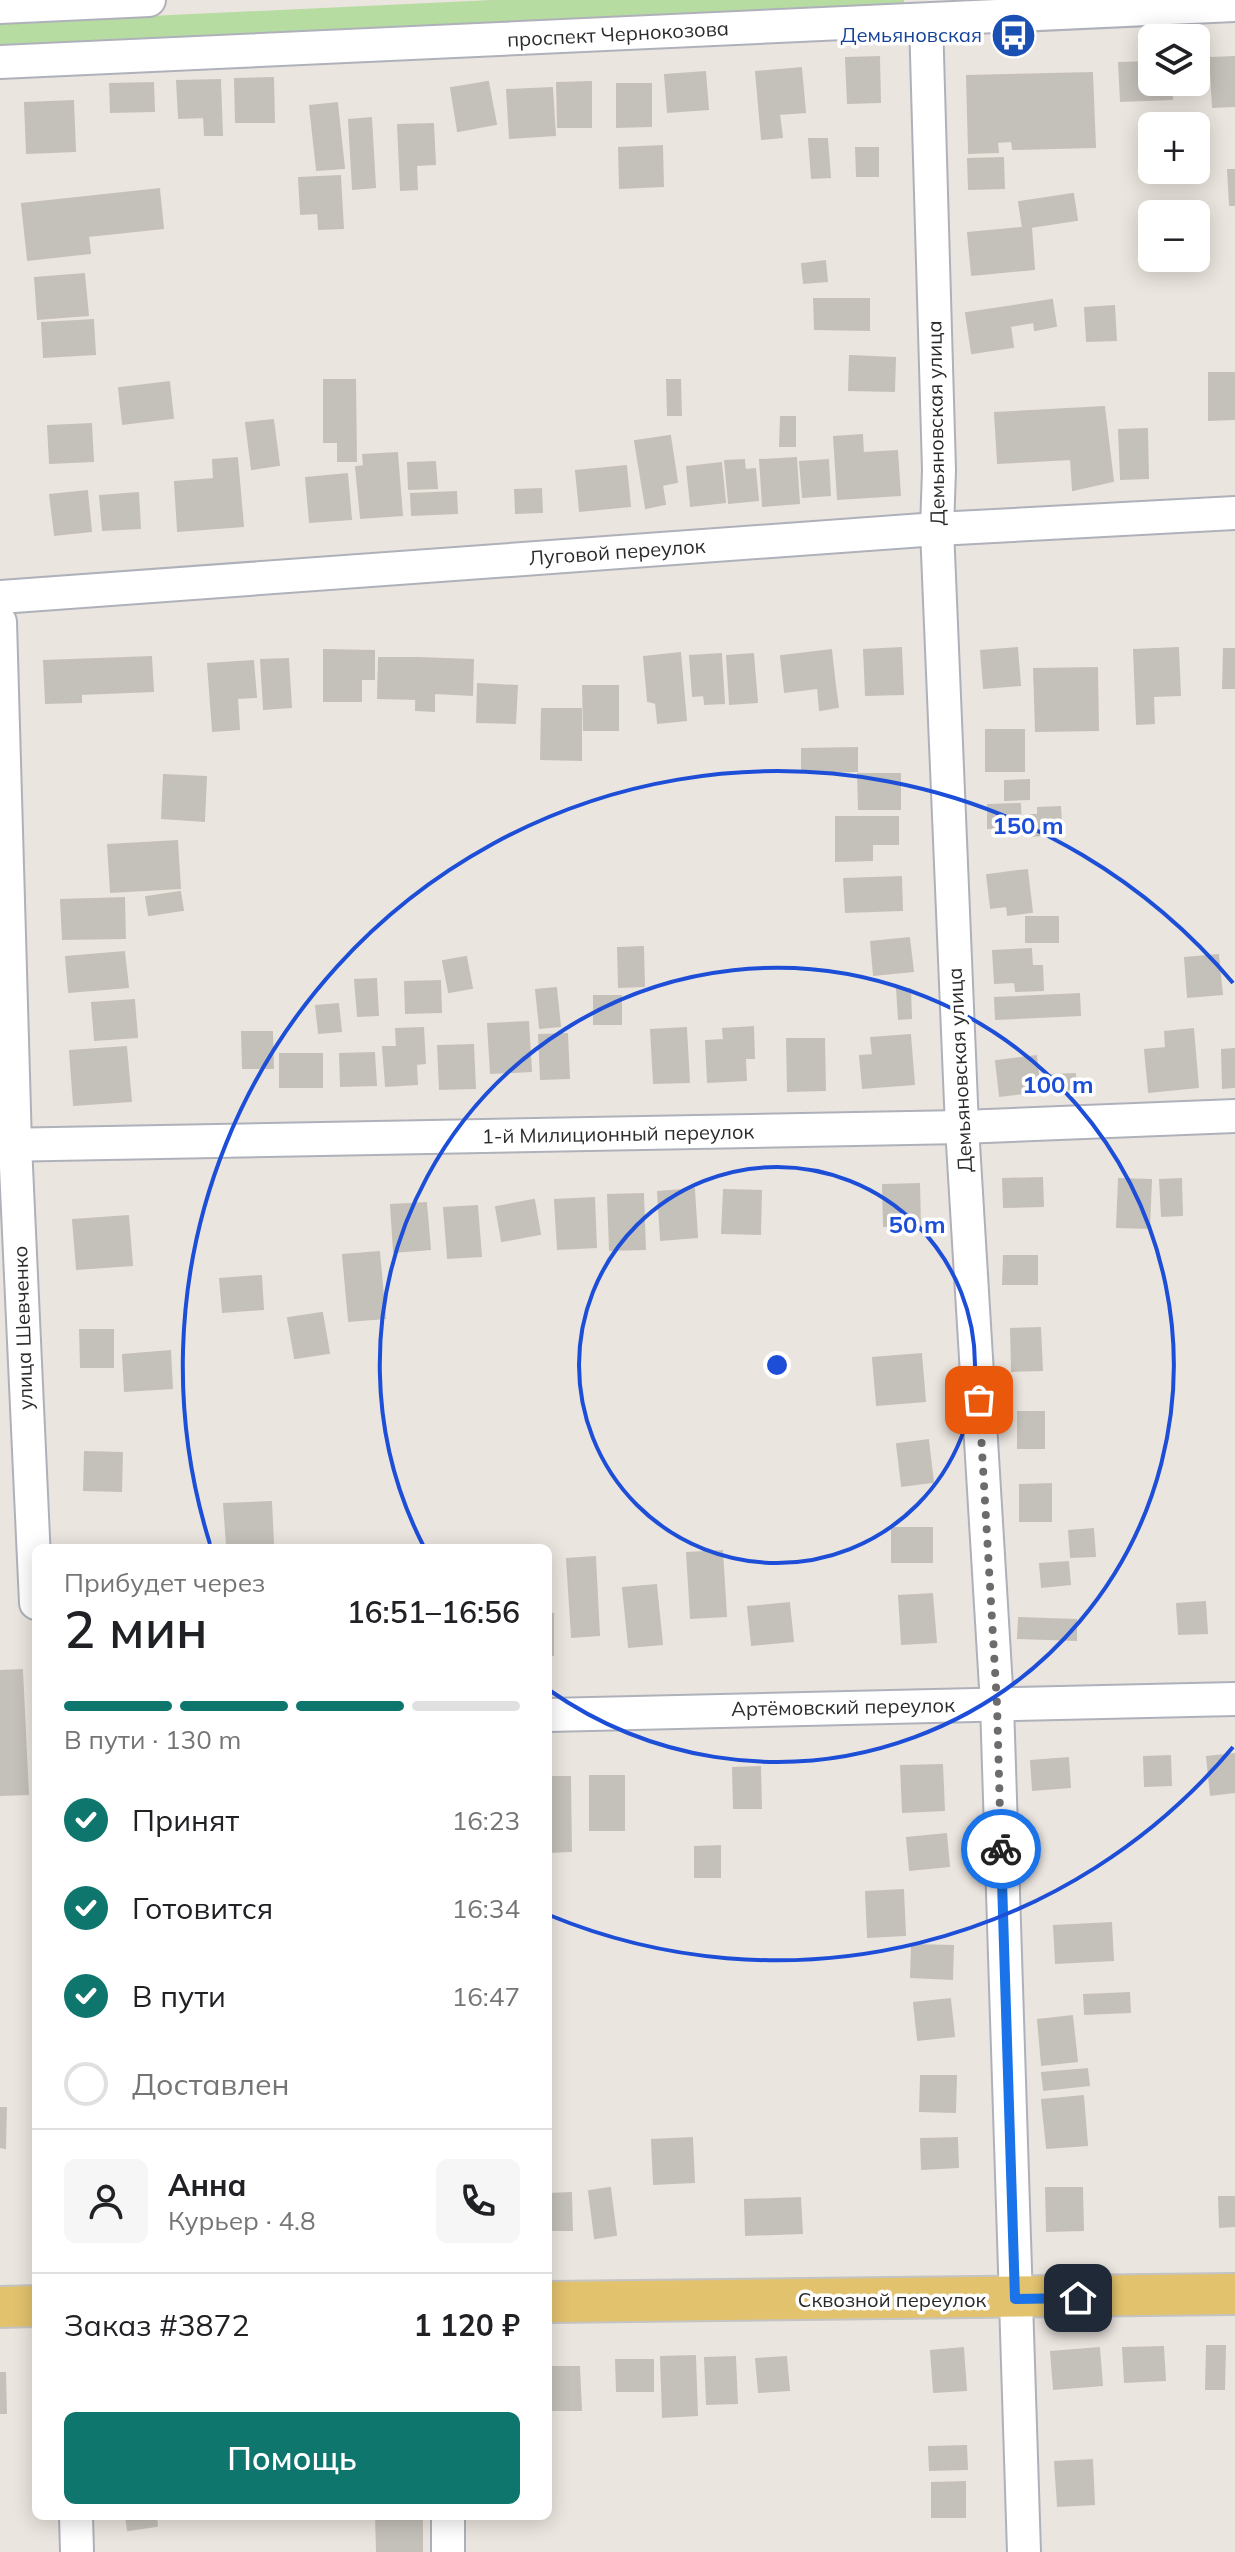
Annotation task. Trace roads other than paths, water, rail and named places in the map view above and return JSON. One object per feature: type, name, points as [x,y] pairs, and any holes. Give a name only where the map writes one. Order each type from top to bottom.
[{"type":"main road","name":"Сквозной переулок","points":[[552,2302],[1015,2299],[1235,2294]]},
{"type":"main road","points":[[0,2307],[32,2306]]},
{"type":"street","points":[[0,7],[149,0]]},
{"type":"street","name":"проспект Чернокозова","points":[[0,62],[1235,5]]},
{"type":"street","name":"Демьяновская улица","points":[[926,20],[939,470],[937,529],[962,1127],[997,1704],[1024,2552]]},
{"type":"street","name":"Луговой переулок","points":[[0,597],[937,529],[1235,513]]},
{"type":"street","name":"улица Шевченко","points":[[0,622],[8,1145],[32,1544]]},
{"type":"street","name":"1-й Милиционный переулок","points":[[8,1145],[962,1127],[1235,1116]]},
{"type":"street","name":"Артёмовский переулок","points":[[552,1715],[1235,1699]]},
{"type":"street","points":[[76,2520],[77,2552]]},
{"type":"street","points":[[448,2520],[448,2552]]},
{"type":"place","name":"Демьяновская","points":[[1013,35]]}]
